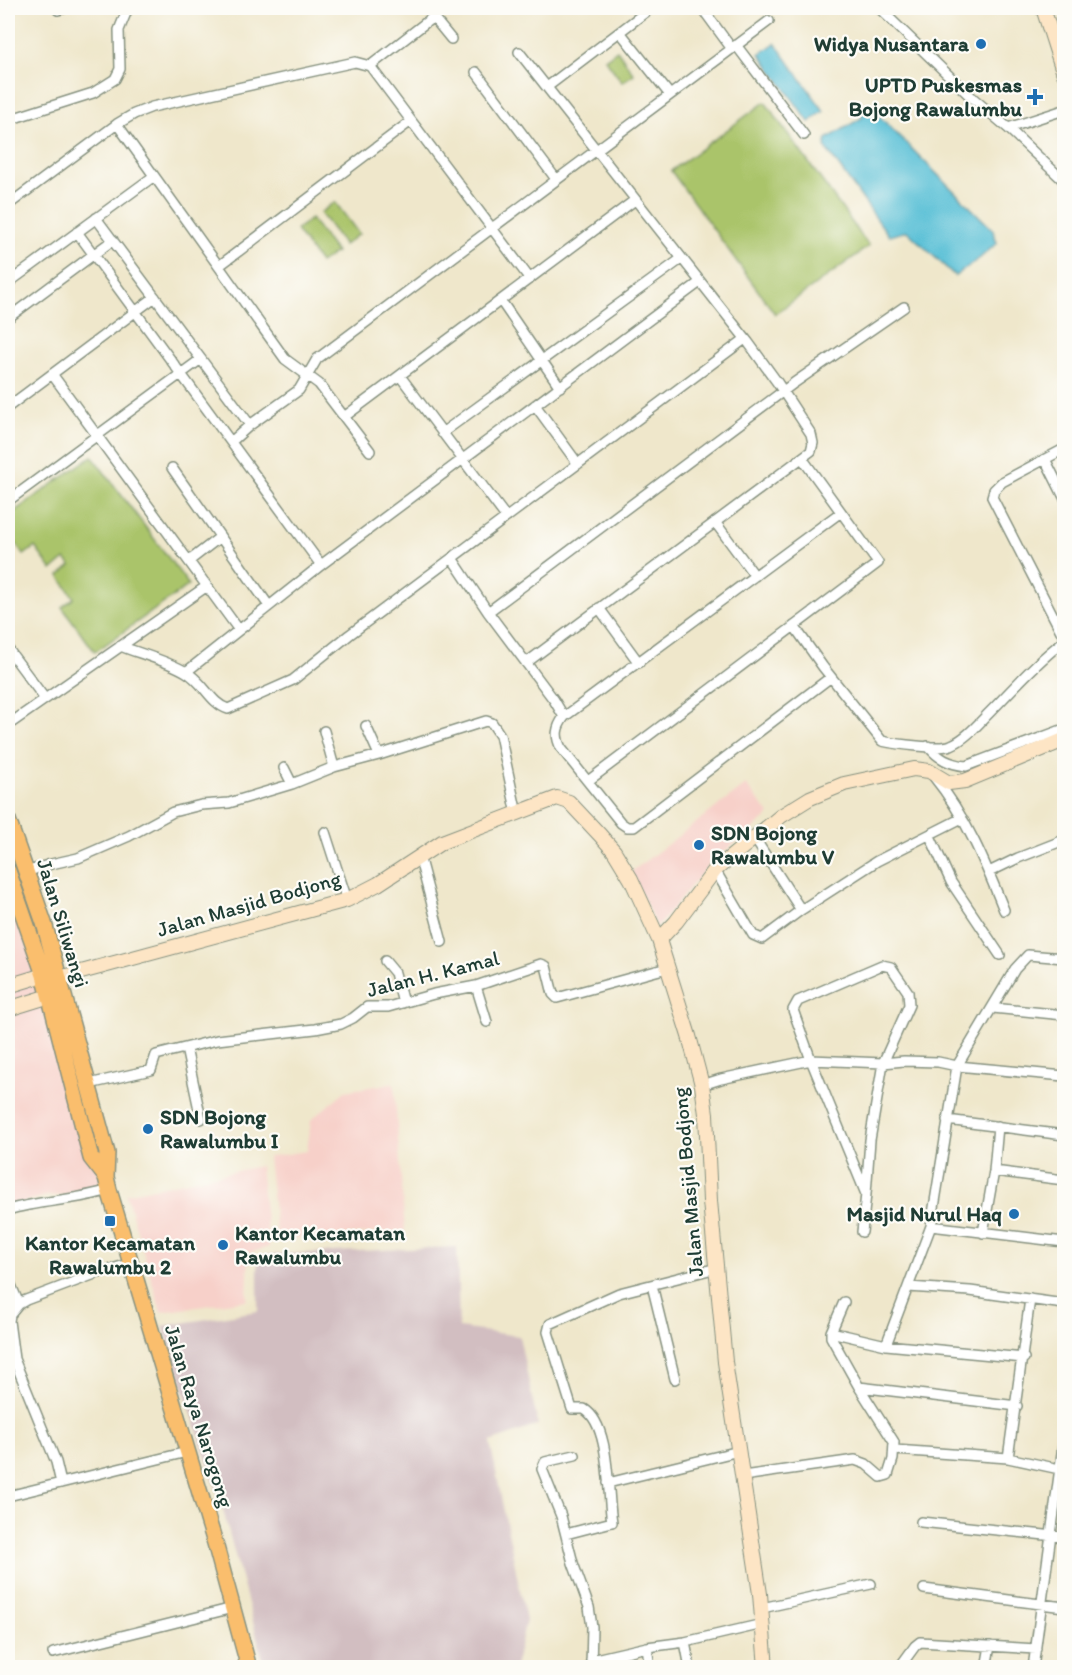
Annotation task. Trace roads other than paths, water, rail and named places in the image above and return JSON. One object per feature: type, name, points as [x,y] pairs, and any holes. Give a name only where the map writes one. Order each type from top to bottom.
[{"type":"main road","name":"Jalan Siliwangi","points":[[8,820],[44,923],[59,978],[69,1041]]},
{"type":"main road","name":"Jalan Siliwangi","points":[[8,871],[50,996],[69,1041]]},
{"type":"main road","name":"Jalan Raya Narogong","points":[[69,1041],[89,1084],[107,1154],[107,1184]]},
{"type":"main road","name":"Jalan Raya Narogong","points":[[69,1041],[91,1158],[107,1184],[132,1263],[249,1668]]},
{"type":"street","points":[[8,120],[93,93],[115,79],[120,69],[119,30],[128,8]]},
{"type":"street","points":[[547,87],[651,8]]},
{"type":"street","points":[[702,8],[804,135]]},
{"type":"street","points":[[879,8],[1065,181]]},
{"type":"street","points":[[1043,8],[1065,74]]},
{"type":"street","points":[[370,66],[433,17],[452,39]]},
{"type":"street","points":[[231,442],[250,425],[299,390],[317,359],[769,21]]},
{"type":"street","points":[[620,32],[670,95]]},
{"type":"street","points":[[519,52],[745,339],[811,434],[813,444],[812,451],[526,663]]},
{"type":"street","points":[[8,205],[117,124],[134,114],[164,105],[355,62],[370,66],[530,279]]},
{"type":"street","points":[[476,72],[556,179]]},
{"type":"street","points":[[1008,128],[1065,110]]},
{"type":"street","points":[[219,266],[411,121]]},
{"type":"street","points":[[117,124],[285,359],[319,384],[370,451]]},
{"type":"street","points":[[8,283],[154,176]]},
{"type":"street","points":[[344,417],[635,200]]},
{"type":"street","points":[[96,218],[250,425]]},
{"type":"street","points":[[77,232],[321,565]]},
{"type":"street","points":[[8,318],[113,240]]},
{"type":"street","points":[[442,433],[681,259]]},
{"type":"street","points":[[186,672],[321,565],[700,282]]},
{"type":"street","points":[[8,407],[155,297]]},
{"type":"street","points":[[501,301],[560,387]]},
{"type":"street","points":[[488,612],[783,392],[904,307]]},
{"type":"street","points":[[120,646],[186,672],[197,680],[221,707],[228,709],[293,680],[349,635],[745,339]]},
{"type":"street","points":[[8,501],[201,359]]},
{"type":"street","points":[[52,374],[238,630]]},
{"type":"street","points":[[400,376],[506,518]]},
{"type":"street","points":[[535,405],[578,464]]},
{"type":"street","points":[[794,626],[882,741],[896,745],[949,747],[958,742],[1065,639],[993,497],[994,490],[1002,482],[1065,449]]},
{"type":"street","points":[[588,781],[878,563],[802,458]]},
{"type":"street","points":[[1044,459],[1065,496]]},
{"type":"street","points":[[172,468],[269,606]]},
{"type":"street","points":[[831,677],[634,827],[627,827],[621,823],[556,739],[558,726],[564,717],[841,512]]},
{"type":"street","points":[[715,522],[755,576]]},
{"type":"street","points":[[189,561],[220,537]]},
{"type":"street","points":[[452,558],[564,717]]},
{"type":"street","points":[[8,725],[207,586]]},
{"type":"street","points":[[599,608],[639,663]]},
{"type":"street","points":[[8,649],[45,699]]},
{"type":"street","points":[[26,872],[78,858],[129,836],[173,812],[201,805],[229,803],[292,784],[334,767],[486,721],[492,723],[500,735],[517,814]]},
{"type":"street","points":[[366,726],[379,755]]},
{"type":"street","points":[[928,746],[937,757],[954,765],[966,766],[1065,729]]},
{"type":"street","points":[[324,731],[334,767]]},
{"type":"street","points":[[658,940],[676,922],[715,870],[781,816],[810,798],[844,784],[914,770],[929,771],[949,783],[965,781],[1065,740]]},
{"type":"street","points":[[284,768],[292,784]]},
{"type":"street","points":[[929,771],[962,818],[989,872],[1004,910]]},
{"type":"street","name":"Jalan Masjid Bodjong","points":[[59,978],[347,900],[378,884],[442,842],[557,798],[569,802],[614,851],[625,867],[658,940],[702,1085],[725,1362],[762,1608],[766,1668]]},
{"type":"street","points":[[715,870],[757,938],[762,939],[768,937],[801,910],[877,861],[962,818]]},
{"type":"street","points":[[326,832],[347,900]]},
{"type":"street","points":[[930,836],[951,882],[1000,955]]},
{"type":"street","points":[[754,839],[801,910]]},
{"type":"street","points":[[989,872],[1065,840]]},
{"type":"street","points":[[419,856],[442,942]]},
{"type":"street","points":[[886,1345],[931,1226],[957,1066],[1015,969],[1024,958],[1032,955],[1065,958]]},
{"type":"street","points":[[386,961],[395,973],[402,1003]]},
{"type":"street","name":"Jalan H. Kamal","points":[[89,1084],[151,1070],[156,1054],[217,1040],[341,1024],[367,1007],[388,1007],[476,986],[544,964],[553,994],[560,998],[667,968]]},
{"type":"street","points":[[862,1232],[866,1194],[870,1140],[883,1063],[909,1005],[908,992],[891,967],[882,965],[798,1001],[793,1010],[866,1194]]},
{"type":"street","points":[[8,986],[44,975],[59,978],[50,996],[8,1009]]},
{"type":"street","points":[[22,981],[29,1002]]},
{"type":"street","points":[[476,986],[487,1022]]},
{"type":"street","points":[[993,1008],[1065,1015]]},
{"type":"street","points":[[186,1048],[201,1119]]},
{"type":"street","points":[[702,1085],[811,1060],[883,1063],[939,1062],[957,1066],[1065,1076]]},
{"type":"street","points":[[947,1120],[1065,1135]]},
{"type":"street","points":[[983,1233],[994,1172],[998,1126]]},
{"type":"street","points":[[994,1172],[1065,1180]]},
{"type":"street","points":[[8,1210],[34,1203],[76,1199],[107,1184]]},
{"type":"street","points":[[931,1226],[1065,1242]]},
{"type":"street","points":[[61,1483],[56,1462],[14,1359],[10,1315],[19,1304],[95,1274],[132,1263]]},
{"type":"street","points":[[566,1534],[612,1522],[604,1448],[596,1422],[584,1409],[572,1408],[547,1329],[550,1324],[608,1298],[717,1268]]},
{"type":"street","points":[[8,1278],[19,1304]]},
{"type":"street","points":[[652,1285],[675,1379]]},
{"type":"street","points":[[908,1287],[970,1291],[1065,1304]]},
{"type":"street","points":[[1008,1458],[1024,1358],[1030,1299]]},
{"type":"street","points":[[743,1476],[855,1460],[866,1464],[881,1477],[885,1478],[891,1472],[894,1442],[832,1341],[831,1332],[844,1302]]},
{"type":"street","points":[[831,1332],[886,1345],[1024,1358]]},
{"type":"street","points":[[859,1387],[1017,1406]]},
{"type":"street","points":[[1033,1668],[1063,1470],[1065,1438]]},
{"type":"street","points":[[895,1450],[1008,1458],[1063,1470]]},
{"type":"street","points":[[608,1483],[739,1451]]},
{"type":"street","points":[[8,1496],[187,1452]]},
{"type":"street","points":[[575,1455],[545,1462],[542,1467],[566,1534],[573,1563],[590,1607],[591,1664],[646,1647],[685,1642],[763,1624]]},
{"type":"street","points":[[921,1522],[1065,1537]]},
{"type":"street","points":[[762,1608],[870,1584]]},
{"type":"street","points":[[924,1589],[1065,1607]]},
{"type":"street","points":[[53,1653],[233,1608]]},
{"type":"street","points":[[685,1642],[690,1668]]},
{"type":"street","points":[[898,1668],[920,1642],[1036,1649]]},
{"type":"street","points":[[646,1647],[650,1668]]},
{"type":"street","points":[[986,1668],[990,1647]]},
{"type":"water","points":[[775,43],[824,111],[809,122],[760,54]]},
{"type":"water","points":[[872,109],[993,230],[997,243],[955,276],[907,231],[889,236],[825,147],[827,139],[863,117],[860,111]]},
{"type":"waterway","points":[[1061,8],[1064,18]]},
{"type":"place","name":"Widya Nusantara","points":[[981,44]]},
{"type":"place","name":"UPTD Puskesmas Bojong Rawalumbu","points":[[1035,97]]},
{"type":"place","name":"SDN Bojong Rawalumbu V","points":[[699,845]]},
{"type":"place","name":"SDN Bojong Rawalumbu I","points":[[148,1129]]},
{"type":"place","name":"Masjid Nurul Haq","points":[[1014,1214]]},
{"type":"place","name":"Kantor Kecamatan Rawalumbu 2","points":[[110,1221]]},
{"type":"place","name":"Kantor Kecamatan Rawalumbu","points":[[223,1245]]}]
